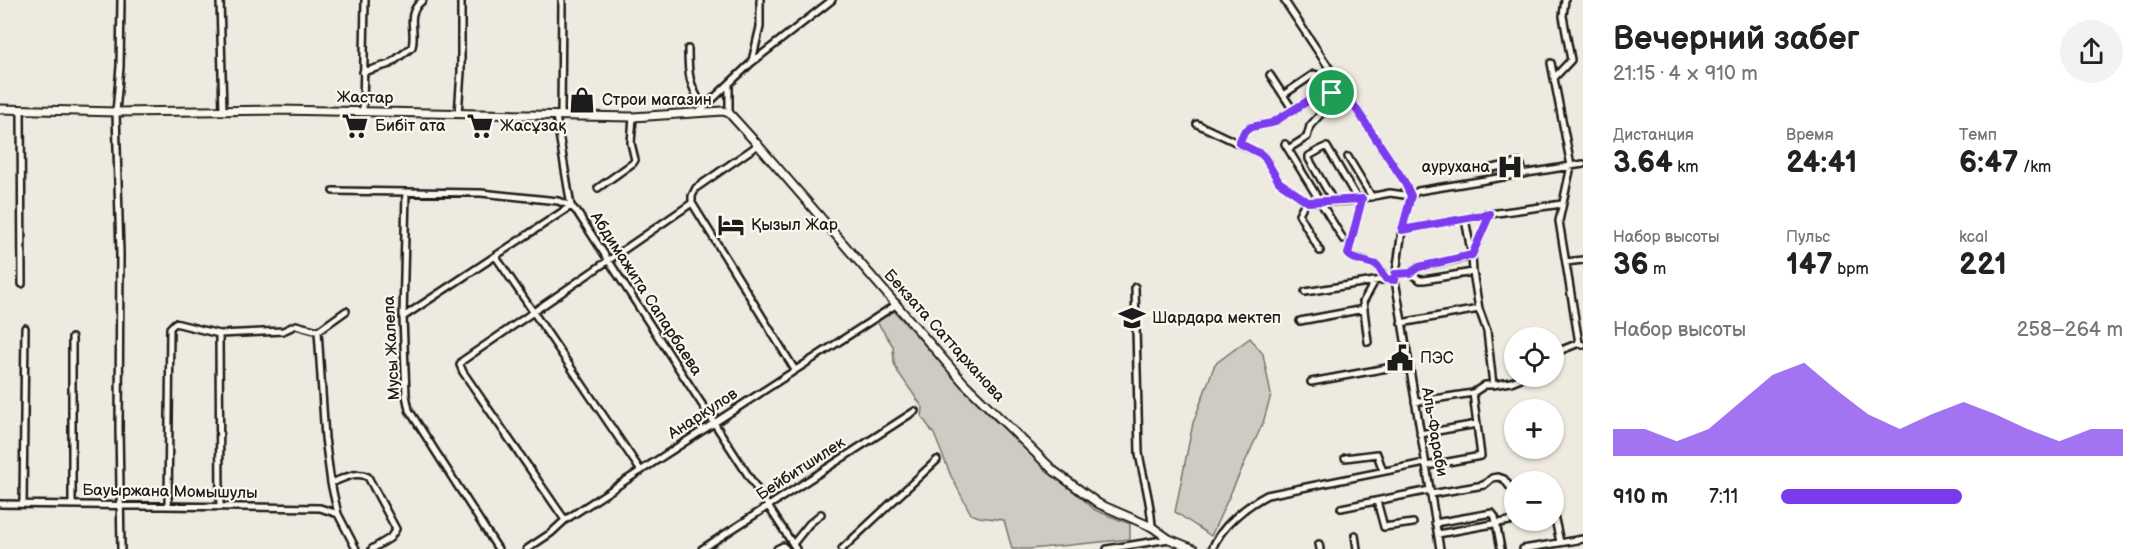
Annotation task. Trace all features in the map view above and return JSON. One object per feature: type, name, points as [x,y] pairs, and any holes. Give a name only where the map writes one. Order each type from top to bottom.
[{"type":"street","points":[[120,0],[120,67],[116,112],[120,272],[119,505],[121,549]]},
{"type":"street","points":[[220,0],[223,111]]},
{"type":"street","points":[[363,112],[365,0]]},
{"type":"street","points":[[363,72],[390,64],[412,47],[412,15],[415,6],[423,0]]},
{"type":"street","points":[[458,114],[461,72],[461,0]]},
{"type":"street","name":"Абдимажита Сапарбаева","points":[[562,0],[558,116],[570,206]]},
{"type":"street","points":[[751,63],[760,27],[760,0]]},
{"type":"street","points":[[688,49],[689,82],[702,110],[751,63],[832,0]]},
{"type":"street","points":[[1284,0],[1404,181],[1411,196]]},
{"type":"street","points":[[1554,78],[1571,60],[1563,16],[1565,0]]},
{"type":"street","points":[[1551,63],[1571,166],[1559,221],[1581,344],[1564,350]]},
{"type":"street","points":[[1283,95],[1314,74],[1322,77],[1330,90],[1333,100],[1310,126],[1306,137],[1286,147],[1343,239]]},
{"type":"street","points":[[1270,75],[1293,110]]},
{"type":"street","points":[[729,86],[729,113]]},
{"type":"street","points":[[1239,143],[1244,132],[1251,127],[1267,126],[1341,86]]},
{"type":"street","name":"Жастар","points":[[0,110],[363,112],[633,117],[702,110],[729,113]]},
{"type":"street","points":[[21,110],[22,284]]},
{"type":"street","name":"Бекзата Саттарханова","points":[[729,113],[964,383],[1054,471],[1099,504],[1152,527],[1169,539],[1194,549]]},
{"type":"street","points":[[598,188],[635,160],[631,143],[633,117]]},
{"type":"street","points":[[1197,124],[1261,154],[1279,182],[1308,202]]},
{"type":"street","points":[[758,145],[696,188],[692,196],[692,203],[795,370]]},
{"type":"street","points":[[1334,201],[1309,159],[1309,156],[1325,147],[1328,147],[1360,200],[1348,254],[1352,258],[1377,265],[1386,279]]},
{"type":"street","points":[[1348,157],[1372,197]]},
{"type":"street","points":[[1492,168],[1519,163],[1523,174]]},
{"type":"street","points":[[1320,251],[1299,214],[1300,209],[1308,202],[1360,200],[1389,194],[1411,196],[1418,191],[1583,164]]},
{"type":"street","name":"Абдимажита Сапарбаева","points":[[333,192],[481,193],[558,201],[570,206],[577,212],[795,546]]},
{"type":"street","name":"Мусы Жалела","points":[[406,192],[403,317],[406,395],[409,410],[498,549]]},
{"type":"street","name":"Аль-Фараби","points":[[1411,196],[1402,230],[1395,277],[1440,549]]},
{"type":"street","points":[[565,520],[460,365],[466,357],[692,203]]},
{"type":"street","points":[[1402,230],[1563,204]]},
{"type":"street","points":[[403,317],[570,206]]},
{"type":"street","points":[[1472,255],[1490,214]]},
{"type":"street","points":[[1465,219],[1479,309],[1487,331],[1493,385]]},
{"type":"street","points":[[1305,292],[1386,279],[1410,273],[1419,267],[1472,255]]},
{"type":"street","points":[[496,257],[641,471]]},
{"type":"street","points":[[1566,262],[1583,260]]},
{"type":"street","points":[[1410,273],[1424,280],[1473,272]]},
{"type":"street","points":[[1368,342],[1363,299],[1376,281]]},
{"type":"street","points":[[1135,287],[1139,453],[1151,505],[1152,527]]},
{"type":"street","name":"Анаркулов","points":[[527,549],[551,533],[565,520],[897,304]]},
{"type":"street","points":[[1300,321],[1364,309]]},
{"type":"street","points":[[1401,323],[1479,309]]},
{"type":"street","points":[[168,506],[170,328],[175,323],[219,334],[283,331],[296,325],[318,330],[346,311]]},
{"type":"street","points":[[23,504],[25,328]]},
{"type":"street","points":[[318,330],[325,438],[331,483],[338,514],[356,549]]},
{"type":"street","points":[[219,334],[220,506]]},
{"type":"street","points":[[72,338],[72,505]]},
{"type":"street","points":[[1311,382],[1409,364]]},
{"type":"street","points":[[1415,402],[1473,393],[1485,386],[1504,383]]},
{"type":"street","points":[[1212,549],[1216,539],[1251,503],[1267,495],[1383,471],[1481,456],[1473,393]]},
{"type":"street","name":"Бейбитшилек","points":[[702,549],[915,411]]},
{"type":"street","points":[[1420,434],[1478,424]]},
{"type":"street","points":[[1344,458],[1375,453],[1378,455],[1383,471]]},
{"type":"street","points":[[842,549],[937,460]]},
{"type":"street","points":[[331,483],[355,474],[368,477],[396,529],[390,538],[372,549]]},
{"type":"street","points":[[1341,508],[1484,485],[1497,477],[1504,479]]},
{"type":"street","points":[[1377,501],[1384,527],[1413,522]]},
{"type":"street","name":"Бауыржана Момышулы","points":[[0,504],[320,508],[338,514]]},
{"type":"street","points":[[1436,523],[1492,513],[1497,523],[1501,549]]},
{"type":"street","points":[[795,546],[809,524],[821,514]]},
{"type":"street","points":[[1438,534],[1504,522]]},
{"type":"street","points":[[1558,531],[1560,542]]},
{"type":"street","points":[[1355,535],[1357,549]]},
{"type":"street","points":[[1107,549],[1169,539]]},
{"type":"street","points":[[1523,549],[1547,547],[1560,542],[1583,539]]},
{"type":"street","points":[[777,549],[783,546],[786,549]]},
{"type":"shaded area","points":[[893,310],[991,417],[1095,510],[1130,524],[1130,539],[1012,549],[1004,520],[971,514],[951,476],[934,434],[922,417],[923,408],[898,372],[894,363],[893,346],[877,322]]},
{"type":"shaded area","points":[[1250,338],[1263,354],[1271,395],[1263,423],[1211,536],[1175,512],[1193,423],[1215,364]]},
{"type":"place","name":"Строи магазин","points":[[582,100]]},
{"type":"place","name":"Бибіт ата","points":[[355,126]]},
{"type":"place","name":"Жасұзақ","points":[[480,126]]},
{"type":"place","name":"аурухана","points":[[1510,167]]},
{"type":"place","name":"Қызыл Жар","points":[[731,225]]},
{"type":"place","name":"Шардара мектеп","points":[[1132,318]]},
{"type":"place","name":"ПЭС","points":[[1400,358]]},
{"type":"route","points":[[1341,86],[1404,181],[1411,196],[1402,230],[1490,214],[1472,255],[1419,267],[1410,273],[1395,274],[1395,280],[1386,279],[1377,265],[1352,258],[1348,254],[1362,199],[1308,202],[1279,182],[1261,154],[1239,143],[1244,132],[1251,127],[1267,126],[1329,88],[1332,93],[1341,86]]}]
